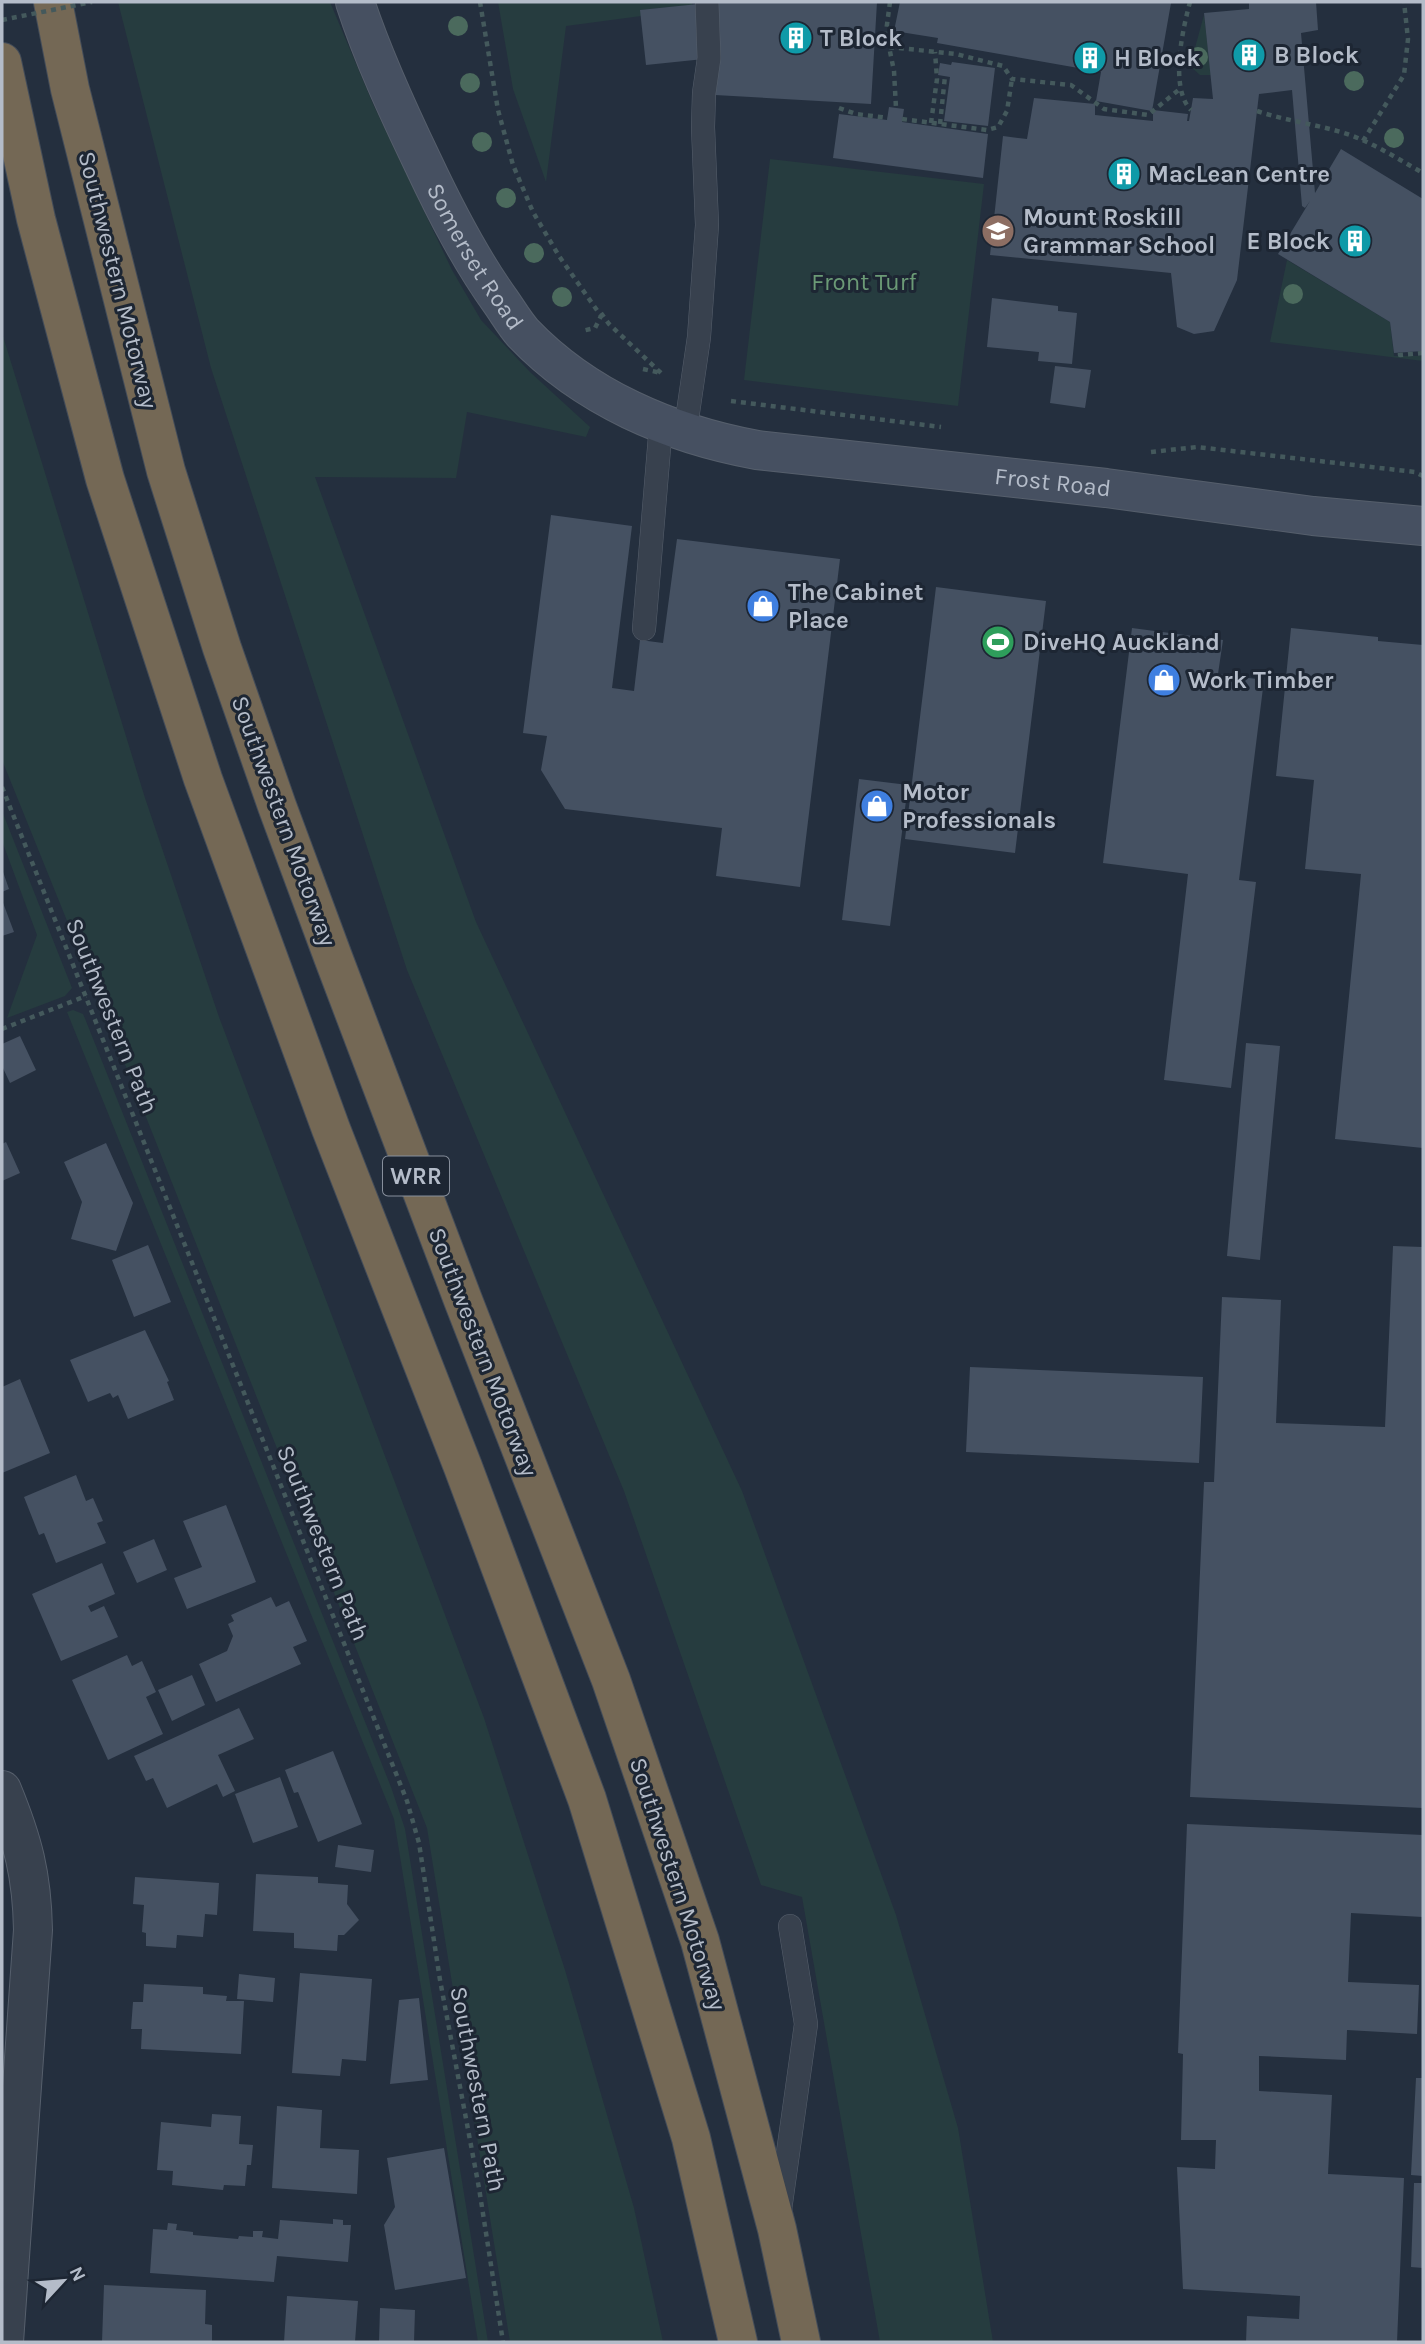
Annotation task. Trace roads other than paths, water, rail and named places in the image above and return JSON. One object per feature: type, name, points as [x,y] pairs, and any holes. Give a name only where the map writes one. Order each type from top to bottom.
[{"type":"highway","name":"Southwestern Motorway","points":[[54,2],[70,89],[166,471],[222,648],[347,995],[467,1313],[611,1680],[700,1941],[778,2229],[801,2342]]},
{"type":"highway","name":"WRR","points":[[2,62],[36,219],[109,492],[207,792],[331,1129],[463,1467],[587,1799],[691,2138],[738,2342]]},
{"type":"main road","name":"Somerset Road","points":[[355,2],[384,77],[448,216],[484,278],[522,332],[566,371],[614,402],[673,428]]},
{"type":"main road","name":"Frost Road","points":[[673,428],[719,443],[757,450],[1106,488],[1313,516],[1423,526]]},
{"type":"street","points":[[2,1790],[25,1853],[33,1920],[5,2342]]},
{"type":"lane","points":[[644,629],[673,428],[692,390],[703,303],[708,225],[703,127],[709,58],[707,2]]},
{"type":"lane","points":[[778,2229],[806,2024],[790,1926]]},
{"type":"place","name":"T Block","points":[[796,38]]},
{"type":"place","name":"B Block","points":[[1249,55]]},
{"type":"place","name":"H Block","points":[[1090,58]]},
{"type":"place","name":"MacLean Centre","points":[[1124,174]]},
{"type":"place","name":"Mount Roskill Grammar School","points":[[998,231]]},
{"type":"place","name":"E Block","points":[[1355,241]]},
{"type":"place","name":"The Cabinet Place","points":[[763,606]]},
{"type":"place","name":"DiveHQ Auckland","points":[[998,642]]},
{"type":"place","name":"Work Timber","points":[[1164,680]]},
{"type":"place","name":"Motor Professionals","points":[[877,806]]},
{"type":"park label","name":"Front Turf","points":[[864,282]]}]
